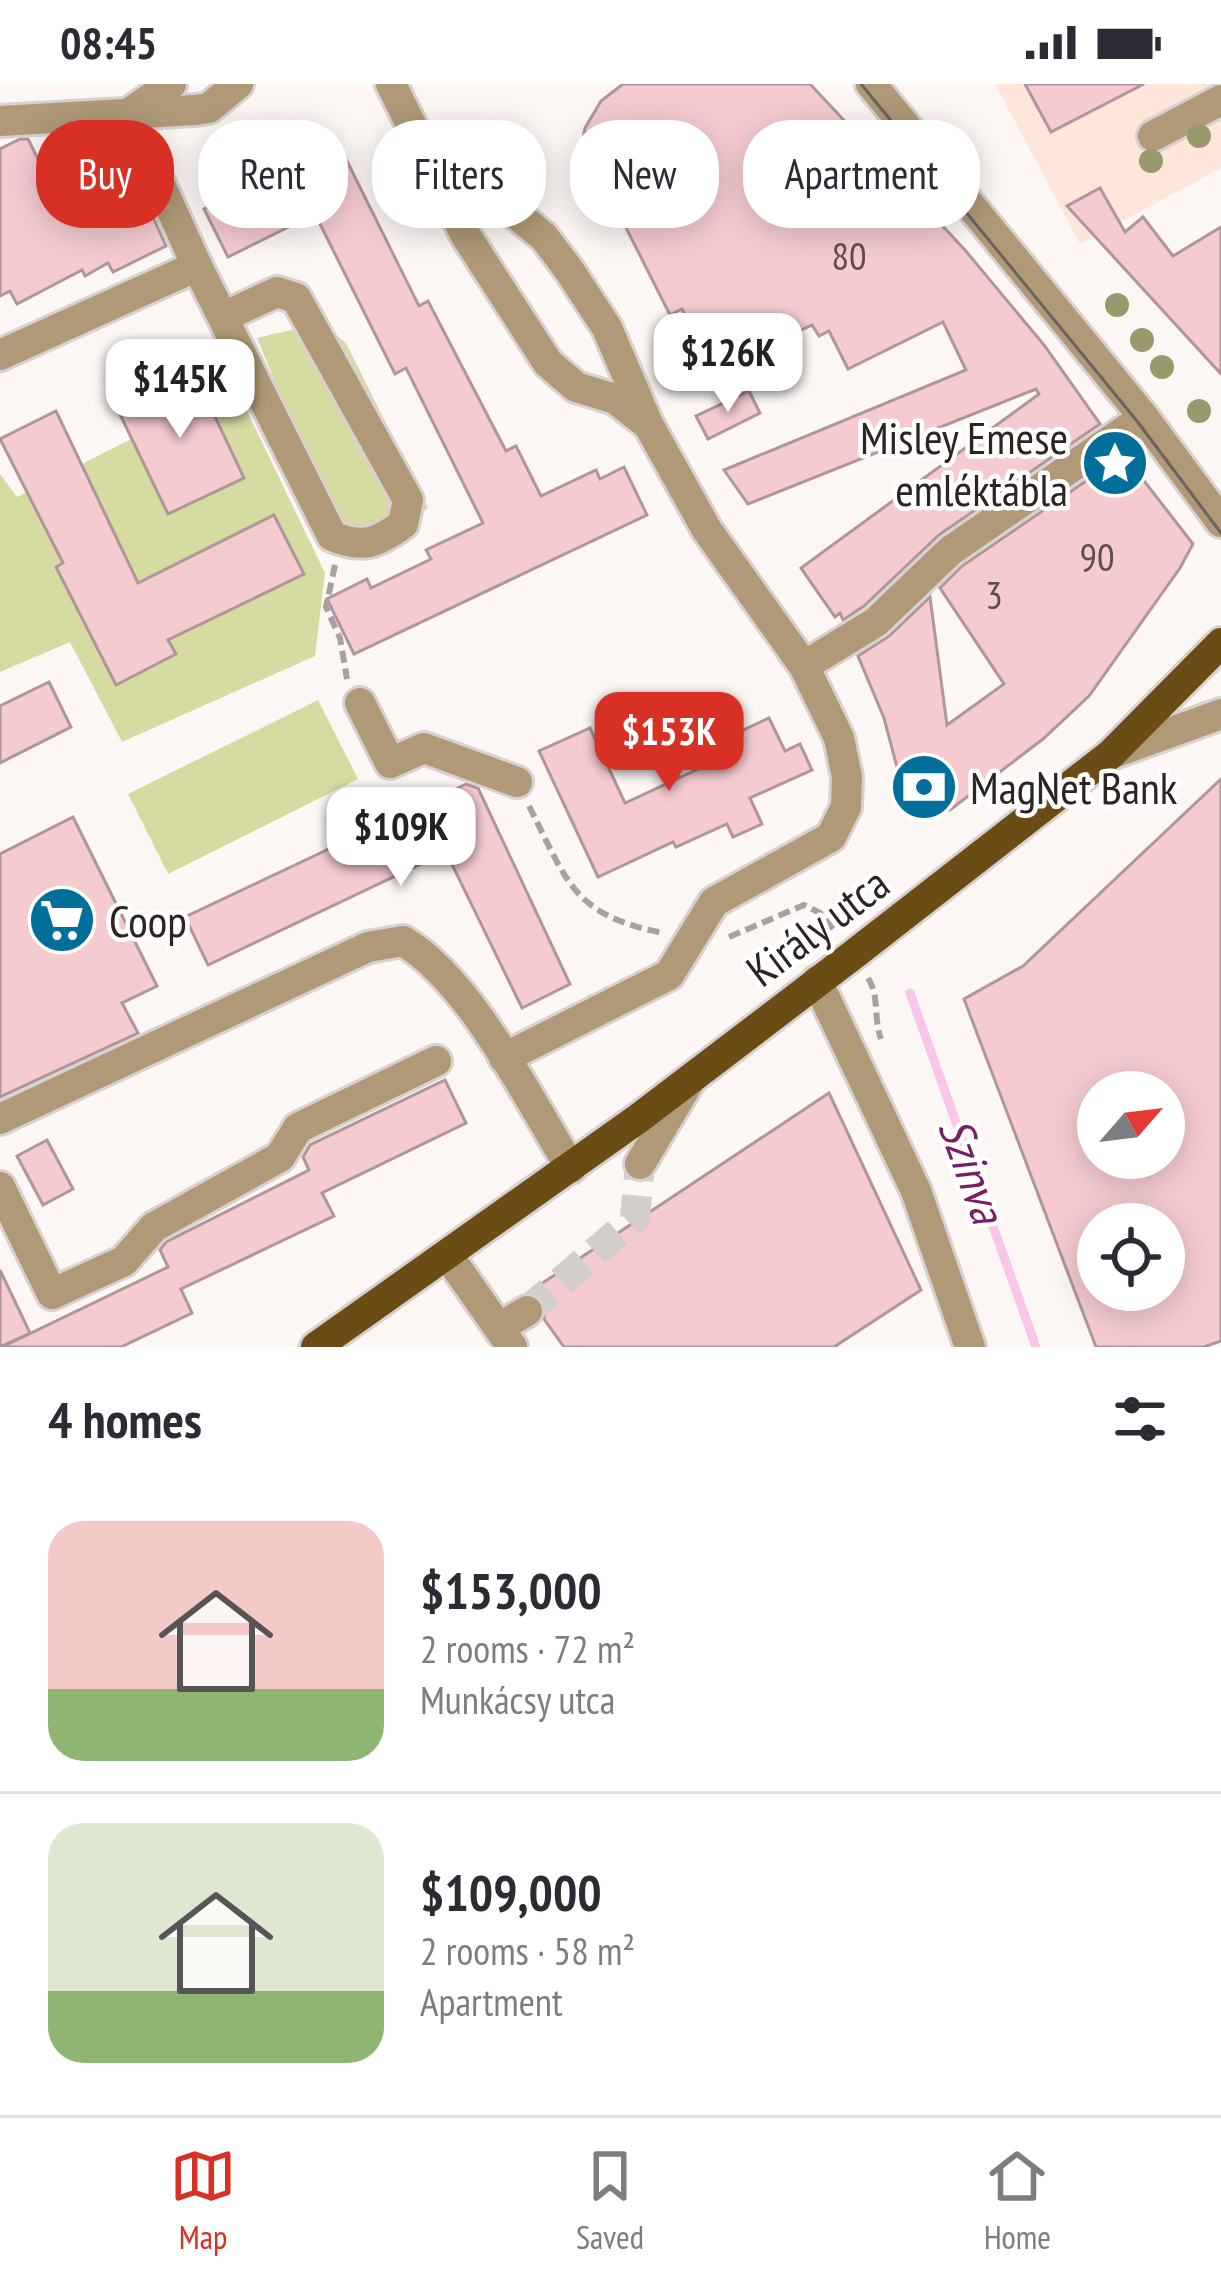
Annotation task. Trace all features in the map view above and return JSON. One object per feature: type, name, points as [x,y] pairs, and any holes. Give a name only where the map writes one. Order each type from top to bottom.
[{"type":"main road","name":"Király utca","points":[[316,1347],[689,1082],[1111,754],[1221,643]]},
{"type":"street","points":[[128,114],[171,84]]},
{"type":"street","points":[[0,121],[128,114],[190,97],[209,108],[240,84]]},
{"type":"street","points":[[391,84],[408,120]]},
{"type":"street","points":[[871,84],[1144,418],[1221,522]]},
{"type":"street","points":[[1153,136],[1221,100]]},
{"type":"street","points":[[128,114],[197,266],[332,536],[355,545],[384,538],[403,524],[408,500],[296,298],[277,292],[224,317]]},
{"type":"street","points":[[463,228],[548,363],[576,387],[616,399],[647,424]]},
{"type":"street","points":[[504,1058],[669,975],[714,902],[831,837],[846,807],[847,777],[839,738],[804,665],[707,530],[647,424],[607,328],[544,237],[531,228]]},
{"type":"street","points":[[0,355],[197,266]]},
{"type":"street","points":[[804,665],[876,622],[950,551],[1101,443],[1144,418]]},
{"type":"street","points":[[360,703],[390,764],[424,748],[517,782]]},
{"type":"street","points":[[1111,754],[1221,714]]},
{"type":"street","points":[[0,1119],[368,947],[403,940],[441,971],[504,1058],[571,1168]]},
{"type":"street","points":[[817,981],[916,1191],[970,1347]]},
{"type":"street","points":[[0,1187],[52,1294],[124,1261],[154,1227],[280,1157],[298,1129],[436,1061]]},
{"type":"street","points":[[640,1164],[689,1082]]},
{"type":"street","points":[[448,1256],[505,1338],[527,1311]]},
{"type":"path","points":[[332,536],[335,573],[326,607],[340,638],[346,676],[360,703]]},
{"type":"shaded area","points":[[995,84],[1221,84],[1221,168],[1080,244]]},
{"type":"green space","points":[[321,323],[346,343],[428,508],[373,552],[340,540],[257,338]]},
{"type":"green space","points":[[235,386],[325,573],[315,656],[122,742],[70,642],[0,672],[0,474],[17,497]]},
{"type":"green space","points":[[318,700],[358,779],[168,874],[128,794]]},
{"type":"building","points":[[623,84],[810,84],[844,120],[743,120],[743,228],[944,228],[1044,345],[1100,424],[939,535],[864,606],[843,620],[840,613],[835,617],[801,568],[1039,394],[1036,389],[748,504],[724,470],[966,370],[943,322],[848,369],[829,331],[819,336],[812,325],[725,366],[712,341],[701,346],[682,309],[670,315],[626,228],[719,228],[719,120],[590,120],[601,101]]},
{"type":"building","points":[[1025,84],[1144,84],[1051,132]]},
{"type":"building","points":[[28,139],[36,155],[36,228],[158,228],[166,246],[113,272],[108,263],[85,276],[82,270],[17,304],[10,291],[0,296],[0,149]]},
{"type":"building","points":[[348,163],[372,211],[372,228],[380,228],[419,306],[428,301],[506,451],[516,446],[541,496],[596,470],[600,479],[624,467],[647,515],[354,654],[327,599],[367,579],[371,588],[431,559],[426,550],[483,523],[406,368],[395,374],[322,228],[348,228]]},
{"type":"building","points":[[1100,188],[1125,232],[1143,217],[1173,256],[1221,227],[1221,374],[1067,206]]},
{"type":"building","points":[[214,228],[287,228],[228,257]]},
{"type":"building","points":[[192,368],[244,478],[168,514],[115,404]]},
{"type":"building","points":[[749,391],[760,413],[708,439],[696,416]]},
{"type":"building","points":[[56,411],[138,583],[274,515],[304,574],[168,640],[176,654],[116,685],[56,567],[63,563],[0,439]]},
{"type":"building","points":[[1124,455],[1193,544],[1180,568],[1089,696],[1043,739],[950,810],[908,809],[884,718],[858,656],[889,636],[930,597],[947,725],[1004,684],[940,588],[962,566]]},
{"type":"building","points":[[49,682],[71,727],[0,763],[0,706]]},
{"type":"building","points":[[769,718],[785,751],[800,744],[812,770],[750,798],[762,824],[733,837],[727,824],[676,847],[673,842],[598,877],[539,751],[590,728],[625,803],[698,769],[692,754]]},
{"type":"building","points":[[1221,779],[1221,1341],[1204,1347],[1096,1347],[1082,1311],[1185,1311],[1185,1203],[1077,1203],[1077,1297],[964,999],[1023,966]]},
{"type":"building","points":[[466,784],[478,788],[570,984],[522,1008],[446,852],[208,965],[185,917]]},
{"type":"building","name":"Coop","points":[[73,817],[157,986],[122,1003],[138,1033],[0,1097],[0,854]]},
{"type":"building","points":[[445,1080],[466,1123],[322,1193],[334,1216],[181,1289],[192,1313],[121,1347],[2,1347],[168,1267],[160,1250],[166,1242],[309,1170],[303,1157],[310,1145]]},
{"type":"building","points":[[829,1093],[921,1290],[834,1347],[564,1347],[544,1319],[543,1300],[529,1292]]},
{"type":"building","points":[[47,1140],[73,1189],[43,1205],[17,1156]]},
{"type":"building","points":[[0,1270],[30,1333],[0,1347]]},
{"type":"waterway","name":"Szinva","points":[[910,993],[1036,1347]]},
{"type":"tunnel","points":[[527,1311],[635,1218],[640,1164]]},
{"type":"tram line","points":[[861,84],[1137,421],[1221,533]]},
{"type":"place","name":"Misley Emese emléktábla","points":[[1115,463]]},
{"type":"place","name":"MagNet Bank","points":[[924,787]]},
{"type":"place","name":"Coop","points":[[62,920]]}]
